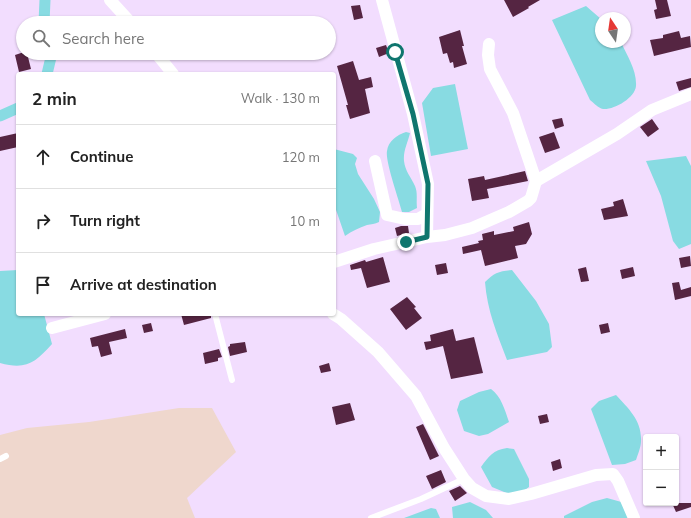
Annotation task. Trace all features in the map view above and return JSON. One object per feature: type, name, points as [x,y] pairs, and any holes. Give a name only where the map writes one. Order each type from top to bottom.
[{"type":"street","points":[[110,0],[125,16]]},
{"type":"street","points":[[382,0],[413,114],[428,184],[427,237]]},
{"type":"street","points":[[336,261],[374,249],[427,237],[446,235],[472,228],[509,212],[531,198],[536,181],[513,113],[490,69],[488,54],[490,44]]},
{"type":"street","points":[[162,60],[171,72]]},
{"type":"street","points":[[536,181],[618,134],[652,110],[691,94]]},
{"type":"street","points":[[375,161],[387,215],[418,219],[427,214]]},
{"type":"street","points":[[52,328],[97,316]]},
{"type":"street","points":[[336,316],[378,352],[416,396],[444,448],[464,479],[472,488],[486,496],[509,499],[596,475],[613,474],[618,481],[634,518]]},
{"type":"lane","points":[[216,316],[232,380]]},
{"type":"lane","points":[[0,459],[6,456]]},
{"type":"lane","points":[[371,518],[420,499],[464,479]]},
{"type":"shaded area","points":[[586,6],[595,14],[595,48],[624,48],[635,74],[636,86],[632,95],[613,108],[608,109],[599,108],[590,100],[552,20]]},
{"type":"shaded area","points":[[455,84],[468,149],[431,156],[422,103],[433,88]]},
{"type":"shaded area","points":[[406,132],[410,133],[405,150],[404,161],[416,189],[417,208],[409,212],[402,212],[390,172],[387,151],[389,144],[394,139]]},
{"type":"shaded area","points":[[336,150],[353,154],[357,158],[355,164],[358,174],[374,199],[380,212],[379,222],[361,227],[345,236],[336,210]]},
{"type":"shaded area","points":[[686,156],[691,166],[691,244],[679,249],[673,241],[661,196],[646,161]]},
{"type":"shaded area","points":[[16,270],[16,316],[45,316],[52,344],[35,360],[23,365],[17,366],[0,363],[0,271]]},
{"type":"shaded area","points":[[512,270],[536,301],[549,324],[552,347],[547,352],[507,360],[490,312],[485,282],[497,273]]},
{"type":"shaded area","points":[[491,389],[500,399],[509,422],[488,434],[479,436],[464,431],[457,410],[460,401],[479,392]]},
{"type":"shaded area","points":[[616,395],[630,410],[637,421],[641,434],[641,441],[636,460],[625,464],[612,465],[591,409],[599,401]]},
{"type":"shaded area","points":[[179,408],[212,408],[236,452],[187,498],[195,518],[0,518],[0,435],[27,428],[89,422]]},
{"type":"shaded area","points":[[507,448],[514,449],[529,479],[529,487],[522,492],[509,494],[492,487],[481,467],[492,454],[498,450]]},
{"type":"shaded area","points":[[607,498],[625,503],[630,518],[564,518],[564,516],[592,502]]},
{"type":"shaded area","points":[[470,502],[486,510],[493,518],[453,518],[452,507]]},
{"type":"shaded area","points":[[431,508],[436,509],[440,518],[404,518]]},
{"type":"building","points":[[504,0],[540,0],[513,17]]},
{"type":"building","points":[[655,0],[667,0],[671,16],[656,19],[654,10],[657,9]]},
{"type":"building","points":[[360,5],[363,18],[354,20],[351,6]]},
{"type":"building","points":[[460,30],[464,46],[462,46],[467,64],[454,68],[453,62],[450,63],[447,53],[443,54],[439,37]]},
{"type":"building","points":[[679,31],[681,38],[690,36],[691,47],[654,56],[650,40],[663,38],[663,35]]},
{"type":"building","points":[[386,45],[389,53],[379,57],[376,48]]},
{"type":"building","points":[[16,60],[29,60],[31,69],[19,72]]},
{"type":"building","points":[[353,61],[359,80],[371,77],[373,87],[365,89],[370,113],[350,119],[346,105],[348,105],[337,66]]},
{"type":"building","points":[[691,78],[691,87],[679,91],[676,82]]},
{"type":"building","points":[[562,118],[564,126],[555,129],[552,120]]},
{"type":"building","points":[[652,119],[659,129],[648,137],[640,127]]},
{"type":"building","points":[[554,132],[560,148],[545,153],[539,137]]},
{"type":"building","points":[[16,133],[16,147],[0,151],[0,137]]},
{"type":"building","points":[[525,171],[528,181],[487,189],[489,198],[472,201],[468,179],[484,176],[485,180]]},
{"type":"building","points":[[623,199],[628,216],[604,220],[601,209],[614,206],[613,202]]},
{"type":"building","points":[[529,222],[532,234],[526,244],[515,246],[518,258],[485,266],[481,250],[463,254],[462,247],[479,243],[478,241],[483,240],[482,234],[494,231],[494,235],[514,231],[513,227]]},
{"type":"building","points":[[408,226],[409,233],[397,236],[395,228]]},
{"type":"building","points":[[690,256],[691,266],[681,268],[679,258]]},
{"type":"building","points":[[383,257],[390,282],[367,288],[361,268],[351,270],[350,265],[365,260],[366,262]]},
{"type":"building","points":[[446,263],[448,273],[437,275],[435,265]]},
{"type":"building","points":[[586,267],[589,281],[581,282],[578,269]]},
{"type":"building","points":[[633,267],[635,276],[622,279],[620,270]]},
{"type":"building","points":[[679,282],[681,290],[691,287],[691,296],[675,300],[672,283]]},
{"type":"building","points":[[407,297],[416,307],[414,308],[422,318],[406,330],[390,309]]},
{"type":"building","points":[[182,316],[211,316],[211,318],[184,325]]},
{"type":"building","points":[[151,323],[153,331],[144,333],[142,325]]},
{"type":"building","points":[[608,323],[610,332],[601,334],[599,325]]},
{"type":"building","points":[[125,329],[127,338],[109,342],[112,354],[101,357],[98,346],[92,347],[90,338]]},
{"type":"building","points":[[453,329],[456,341],[474,337],[483,373],[451,379],[443,346],[426,350],[424,342],[431,341],[430,335]]},
{"type":"building","points":[[245,342],[247,352],[230,356],[228,347],[230,344]]},
{"type":"building","points":[[219,349],[222,357],[218,358],[218,361],[205,364],[203,353]]},
{"type":"building","points":[[329,363],[331,371],[321,373],[319,366]]},
{"type":"building","points":[[350,403],[355,420],[336,425],[332,407]]},
{"type":"building","points":[[547,414],[549,422],[540,424],[538,416]]},
{"type":"building","points":[[423,424],[439,456],[430,460],[416,427]]},
{"type":"building","points":[[560,459],[562,468],[553,471],[551,462]]},
{"type":"building","points":[[441,470],[446,482],[432,489],[426,476]]},
{"type":"building","points":[[460,486],[467,493],[455,501],[449,491]]},
{"type":"building","points":[[679,503],[691,503],[691,507],[676,512],[673,506],[679,506]]},
{"type":"waterway","points":[[44,16],[45,0]]},
{"type":"waterway","points":[[47,72],[50,60]]},
{"type":"waterway","points":[[0,116],[16,109]]},
{"type":"route","points":[[395,52],[413,114],[428,184],[427,237],[406,242]]}]
